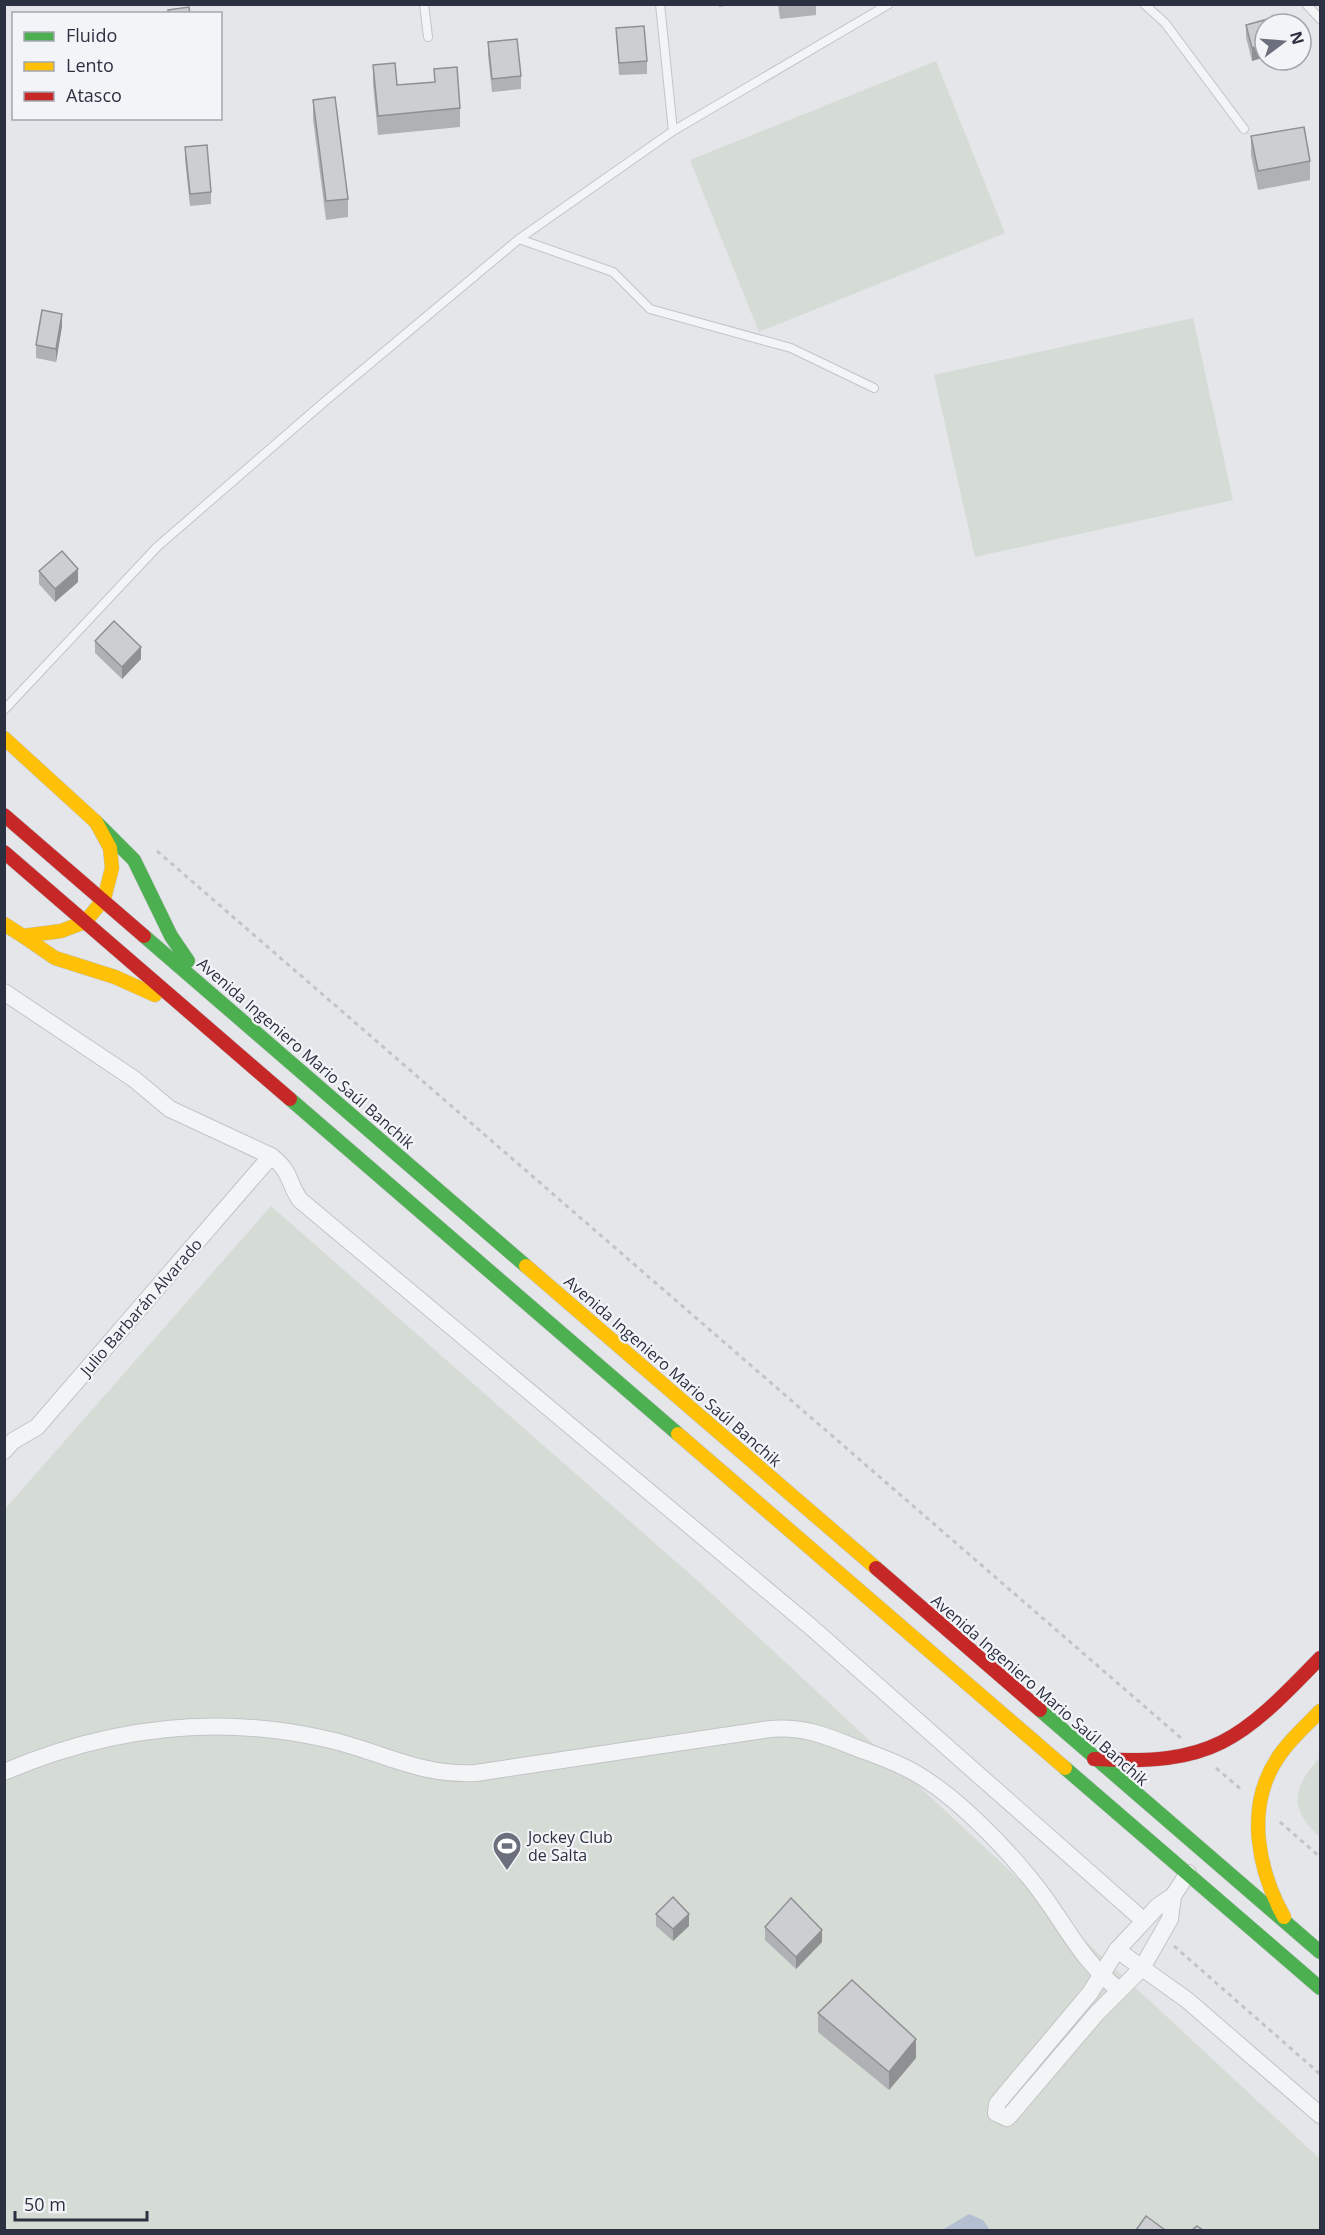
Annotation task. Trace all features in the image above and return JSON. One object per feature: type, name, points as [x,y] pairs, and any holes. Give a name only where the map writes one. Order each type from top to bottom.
[{"type":"main road","points":[[4,738],[134,860],[171,936],[213,995]]},
{"type":"main road","name":"Avenida Ingeniero Mario Saúl Banchik","points":[[4,815],[104,899],[1094,1759],[1320,1952]]},
{"type":"main road","points":[[11,931],[62,932],[85,922],[104,899],[110,882],[110,848],[96,822]]},
{"type":"main road","points":[[4,852],[1320,1988]]},
{"type":"main road","points":[[11,931],[55,958],[115,977],[185,1009]]},
{"type":"main road","points":[[1094,1759],[1152,1761],[1200,1754],[1232,1741],[1253,1726],[1320,1658]]},
{"type":"main road","points":[[1288,1923],[1264,1877],[1258,1840],[1260,1805],[1267,1777],[1284,1749],[1320,1711]]},
{"type":"street","points":[[4,992],[135,1079],[170,1109],[272,1156],[286,1167],[292,1188],[300,1200],[811,1627],[1143,1920]]},
{"type":"street","name":"Julio Barbarán Alvarado","points":[[8,1442],[37,1427],[272,1156]]},
{"type":"street","points":[[4,1772],[38,1758],[128,1733],[185,1726],[289,1732],[326,1738],[375,1752],[416,1768],[447,1774],[476,1773],[770,1729],[805,1729],[902,1766],[938,1789],[993,1838],[1028,1876],[1080,1953],[1100,1975],[1119,1990]]},
{"type":"street","points":[[1173,1896],[1170,1919],[1142,1968],[1119,1990],[1011,2115],[1007,2118],[1001,2117],[996,2113],[998,2104],[1090,1993],[1117,1950],[1143,1920],[1173,1896],[1188,1873]]},
{"type":"street","points":[[1117,1950],[1187,2000],[1320,2115]]},
{"type":"lane","points":[[424,4],[428,37]]},
{"type":"lane","points":[[660,4],[673,131]]},
{"type":"lane","points":[[4,710],[157,547],[519,239],[673,131],[889,4]]},
{"type":"lane","points":[[1144,4],[1165,23],[1244,129]]},
{"type":"lane","points":[[1306,4],[1320,18]]},
{"type":"lane","points":[[519,239],[613,272],[650,309],[792,348],[874,388]]},
{"type":"path","points":[[152,846],[1320,1857]]},
{"type":"path","points":[[1161,1935],[1320,2074]]},
{"type":"shaded area","points":[[936,61],[1005,233],[759,332],[690,160]]},
{"type":"shaded area","points":[[1193,318],[1233,500],[975,557],[934,375]]},
{"type":"shaded area","name":"Jockey Club de Salta","points":[[271,1206],[699,1582],[1320,2159],[1320,2230],[5,2230],[5,1509]]},
{"type":"shaded area","points":[[1320,1757],[1320,1837],[1302,1816],[1298,1807],[1298,1797],[1304,1778]]},
{"type":"water","points":[[969,2214],[983,2220],[990,2230],[942,2230]]},
{"type":"building","points":[[189,7],[190,12],[168,12],[168,10]]},
{"type":"building","points":[[1253,23],[1253,48],[1252,48],[1246,25]]},
{"type":"building","points":[[644,26],[647,61],[619,63],[616,28]]},
{"type":"building","points":[[517,39],[521,76],[492,79],[488,42]]},
{"type":"building","points":[[395,63],[397,85],[435,82],[434,69],[457,67],[460,108],[378,116],[373,65]]},
{"type":"building","points":[[335,97],[348,199],[326,201],[313,100]]},
{"type":"building","points":[[1304,127],[1310,161],[1258,171],[1251,136]]},
{"type":"building","points":[[207,145],[211,192],[190,194],[185,147]]},
{"type":"building","points":[[42,310],[62,314],[56,349],[36,345]]},
{"type":"building","points":[[62,551],[78,569],[55,589],[39,571]]},
{"type":"building","points":[[114,621],[141,647],[122,667],[95,641]]},
{"type":"building","points":[[673,1897],[689,1914],[673,1929],[656,1914]]},
{"type":"building","points":[[791,1898],[822,1930],[796,1957],[765,1927]]},
{"type":"building","points":[[852,1980],[916,2039],[889,2072],[818,2013]]},
{"type":"building","points":[[1146,2216],[1165,2230],[1136,2230]]},
{"type":"traffic: fast","points":[[96,822],[134,860],[171,936],[188,961]]},
{"type":"traffic: fast","points":[[144,936],[526,1266]]},
{"type":"traffic: fast","points":[[290,1099],[678,1434]]},
{"type":"traffic: fast","points":[[1040,1710],[1320,1952]]},
{"type":"traffic: fast","points":[[1065,1768],[1320,1988]]},
{"type":"traffic: slow","points":[[4,738],[96,822],[110,848],[112,868],[104,899],[85,922],[61,931],[23,936],[4,924]]},
{"type":"traffic: slow","points":[[23,936],[55,958],[115,977],[155,995]]},
{"type":"traffic: slow","points":[[526,1266],[876,1568]]},
{"type":"traffic: slow","points":[[678,1434],[1065,1768]]},
{"type":"traffic: slow","points":[[1284,1917],[1267,1879],[1262,1859],[1258,1818],[1261,1798],[1267,1778],[1281,1752],[1320,1711]]},
{"type":"traffic: jam","points":[[4,815],[144,936]]},
{"type":"traffic: jam","points":[[4,852],[290,1099]]},
{"type":"traffic: jam","points":[[876,1568],[1040,1710]]},
{"type":"traffic: jam","points":[[1094,1759],[1168,1758],[1197,1752],[1222,1742],[1268,1710],[1320,1658]]},
{"type":"place","name":"Jockey Club de Salta","points":[[507,1872]]}]
